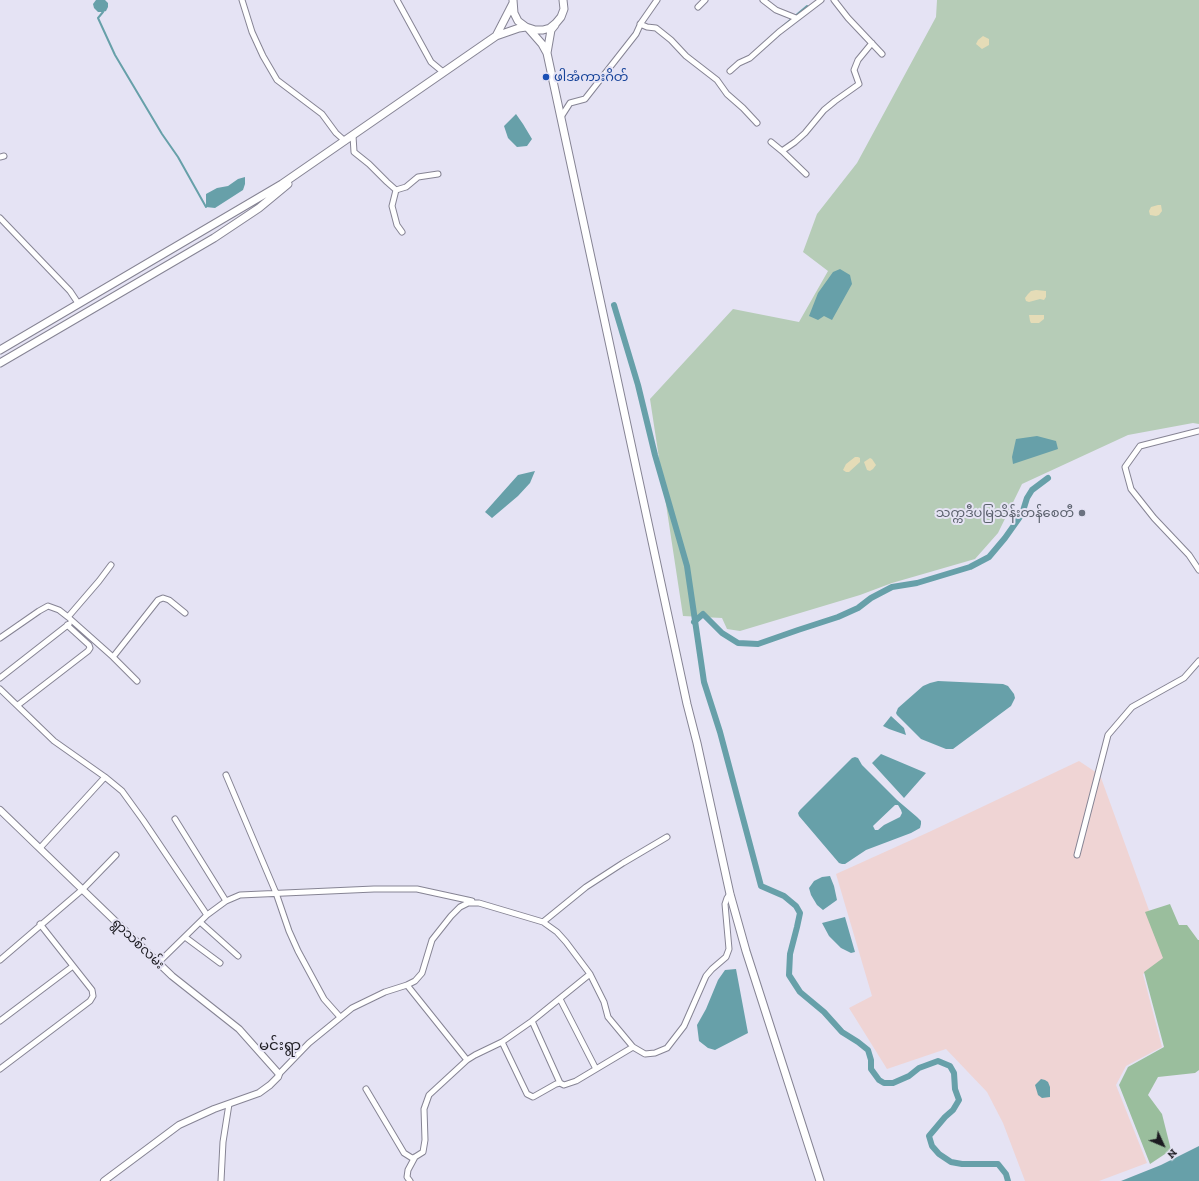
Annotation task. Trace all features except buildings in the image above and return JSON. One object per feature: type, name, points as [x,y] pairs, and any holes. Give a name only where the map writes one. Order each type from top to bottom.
[{"type":"main road","points":[[547,53],[551,30],[561,17],[564,9],[563,0]]},
{"type":"main road","points":[[496,36],[513,2]]},
{"type":"main road","points":[[513,2],[514,13],[518,21],[542,44],[547,53],[687,704],[730,894],[746,951],[820,1181]]},
{"type":"main road","points":[[0,363],[214,238],[259,208],[345,141],[496,36],[527,28],[543,30],[550,28],[556,23]]},
{"type":"main road","points":[[0,350],[282,184],[323,157]]},
{"type":"street","points":[[242,0],[252,32],[263,56],[277,80],[322,114],[345,141]]},
{"type":"street","points":[[397,0],[431,62],[443,72]]},
{"type":"street","points":[[561,117],[570,103],[585,99],[636,34],[640,24],[657,0]]},
{"type":"street","points":[[698,7],[705,0]]},
{"type":"street","points":[[763,0],[776,10],[796,18]]},
{"type":"street","points":[[730,71],[739,63],[750,58],[796,18],[821,0]]},
{"type":"street","points":[[834,0],[848,18],[882,54]]},
{"type":"street","points":[[640,24],[656,28],[686,56],[717,80],[727,94],[758,123]]},
{"type":"street","points":[[782,151],[805,133],[824,110],[859,84],[854,70],[858,60],[872,43]]},
{"type":"street","points":[[353,136],[354,152],[370,164],[396,190]]},
{"type":"street","points":[[771,142],[806,174]]},
{"type":"street","points":[[396,190],[406,186],[418,177],[438,174]]},
{"type":"street","points":[[396,190],[392,206],[397,225],[402,232]]},
{"type":"street","points":[[0,218],[70,291],[78,304]]},
{"type":"street","points":[[1199,431],[1140,446],[1125,467],[1131,489],[1154,518],[1190,555],[1199,570]]},
{"type":"street","points":[[68,617],[111,565]]},
{"type":"street","points":[[113,657],[158,600],[163,598],[169,600],[185,613]]},
{"type":"street","points":[[0,638],[48,606],[59,610],[68,617],[113,657],[137,681]]},
{"type":"street","points":[[0,678],[72,621]]},
{"type":"street","points":[[18,705],[90,648],[89,645],[67,625]]},
{"type":"street","points":[[1077,855],[1108,735],[1132,707],[1184,678],[1199,661]]},
{"type":"street","points":[[0,689],[54,741],[105,777],[122,791],[207,915]]},
{"type":"street","points":[[226,775],[276,893],[289,931],[307,969],[324,999],[340,1018]]},
{"type":"street","points":[[40,848],[105,777]]},
{"type":"street","name":"ရွာသစ်လမ်း","points":[[0,810],[172,976],[239,1029],[279,1074]]},
{"type":"street","points":[[175,819],[226,901]]},
{"type":"street","points":[[543,922],[592,883],[667,837]]},
{"type":"street","points":[[0,960],[40,924],[83,889],[116,855]]},
{"type":"street","points":[[158,963],[207,915],[226,901],[240,895],[374,889],[417,889],[479,903],[543,922],[557,932],[590,974],[604,1002],[608,1017],[633,1047],[645,1054],[655,1053],[667,1048],[684,1026],[706,976],[726,957],[729,950],[725,904],[730,894]]},
{"type":"street","points":[[104,1181],[179,1125],[214,1109],[259,1093],[278,1077],[279,1074],[309,1043],[352,1008],[385,992],[407,985],[419,978],[422,973],[432,940],[451,916],[460,907],[468,903],[479,903]]},
{"type":"street","points":[[200,922],[238,956]]},
{"type":"street","points":[[0,1069],[90,1000],[93,996],[92,990],[40,924]]},
{"type":"street","points":[[185,937],[220,963]]},
{"type":"street","points":[[0,1021],[73,966]]},
{"type":"street","points":[[410,1181],[407,1177],[408,1170],[415,1157],[423,1152],[425,1140],[424,1109],[429,1095],[468,1060],[502,1042],[532,1022],[590,974]]},
{"type":"street","points":[[407,985],[468,1060]]},
{"type":"street","points":[[560,999],[596,1069]]},
{"type":"street","points":[[532,1022],[560,1083]]},
{"type":"street","points":[[502,1042],[527,1094],[533,1097],[556,1084],[560,1083],[564,1085],[576,1081],[633,1047]]},
{"type":"street","points":[[366,1089],[404,1153],[412,1158],[415,1157]]},
{"type":"street","points":[[221,1181],[223,1142],[229,1104]]},
{"type":"shaded area","points":[[1079,761],[1100,775],[1167,960],[1143,974],[1162,1047],[1126,1066],[1116,1085],[1147,1163],[1099,1181],[1025,1181],[1003,1123],[987,1092],[946,1049],[887,1069],[849,1008],[872,996],[836,874]]},
{"type":"green space","points":[[937,0],[1199,0],[1199,424],[1193,423],[1128,435],[1022,484],[998,533],[975,559],[892,583],[860,595],[740,631],[727,629],[722,618],[683,616],[650,399],[733,309],[799,322],[828,271],[803,252],[817,214],[857,163],[936,17]]},
{"type":"green space","points":[[1170,904],[1179,925],[1187,925],[1199,940],[1199,1070],[1195,1073],[1158,1077],[1148,1095],[1162,1114],[1171,1150],[1150,1164],[1119,1085],[1128,1067],[1164,1047],[1144,972],[1163,958],[1145,912]]},
{"type":"sand","points":[[983,36],[989,39],[989,45],[982,49],[976,44]]},
{"type":"sand","points":[[1161,205],[1162,211],[1159,215],[1150,215],[1149,211],[1151,207]]},
{"type":"sand","points":[[1031,291],[1046,291],[1046,297],[1044,300],[1040,299],[1029,302],[1026,301],[1025,298],[1028,294]]},
{"type":"sand","points":[[1029,315],[1044,315],[1044,319],[1039,323],[1031,323]]},
{"type":"sand","points":[[855,457],[860,458],[860,462],[849,472],[843,470],[846,464]]},
{"type":"sand","points":[[870,458],[876,465],[870,471],[867,470],[864,462]]},
{"type":"water","points":[[96,0],[105,0],[108,3],[106,11],[98,12],[94,8],[93,4]]},
{"type":"water","points":[[516,114],[532,139],[527,146],[517,147],[508,138],[504,126]]},
{"type":"water","points":[[245,177],[243,190],[215,208],[206,207],[206,194],[217,188],[228,186],[238,179]]},
{"type":"water","points":[[840,269],[850,275],[852,284],[832,320],[824,316],[818,320],[809,316],[818,293],[833,272]]},
{"type":"water","points":[[1037,436],[1056,441],[1058,449],[1013,464],[1012,457],[1016,439]]},
{"type":"water","points":[[535,471],[530,483],[518,496],[492,518],[485,512],[518,475]]},
{"type":"water","points":[[938,681],[1003,684],[1008,686],[1015,698],[1011,706],[953,749],[946,749],[921,739],[896,713],[898,708],[923,686]]},
{"type":"water","points":[[891,716],[904,728],[906,735],[883,726]]},
{"type":"water","points":[[881,754],[926,773],[904,798],[872,763]]},
{"type":"water","points":[[852,758],[858,758],[862,765],[897,800],[921,821],[921,824],[920,828],[911,833],[866,850],[845,864],[842,864],[839,863],[798,813]],"holes":[[[895,805],[898,805],[902,813],[900,817],[884,825],[878,830],[875,830],[873,826]]]},
{"type":"water","points":[[830,876],[837,900],[823,910],[817,905],[809,888],[814,881],[822,877]]},
{"type":"water","points":[[845,917],[855,952],[851,953],[841,948],[829,936],[822,923]]},
{"type":"water","points":[[736,969],[748,1033],[715,1050],[708,1048],[699,1041],[697,1025],[706,1009],[718,980],[725,970]]},
{"type":"water","points":[[1041,1079],[1048,1082],[1050,1087],[1050,1097],[1042,1098],[1038,1095],[1035,1085]]},
{"type":"water","points":[[1199,1146],[1199,1181],[1121,1181],[1161,1165]]},
{"type":"waterway","points":[[782,27],[807,6]]},
{"type":"waterway","points":[[103,12],[98,18],[115,55],[162,134],[178,157],[206,207]]},
{"type":"waterway","points":[[614,305],[638,385],[655,455],[687,566],[704,682],[720,732],[761,886],[784,896],[796,906],[800,913],[790,954],[789,975],[800,992],[824,1012],[842,1032],[868,1050],[871,1060],[871,1069],[879,1080],[884,1083],[893,1083],[909,1076],[919,1068],[938,1061],[950,1066],[954,1073],[955,1089],[959,1100],[953,1110],[929,1136],[932,1146],[939,1154],[951,1162],[962,1164],[998,1164],[1006,1174],[1008,1181]]},
{"type":"waterway","points":[[694,622],[703,614],[722,633],[738,643],[758,644],[838,617],[858,608],[871,598],[892,587],[917,583],[970,567],[989,557],[1022,514],[1027,498],[1032,490],[1048,478]]},
{"type":"place","name":"ဖါအံကားဂိတ်","points":[[546,77]]},
{"type":"place","name":"သက္ကဒီပမြသိန်းတန်စေတီ","points":[[1082,513]]},
{"type":"district","name":"မင်းရွာ","points":[[280,1046]]}]
